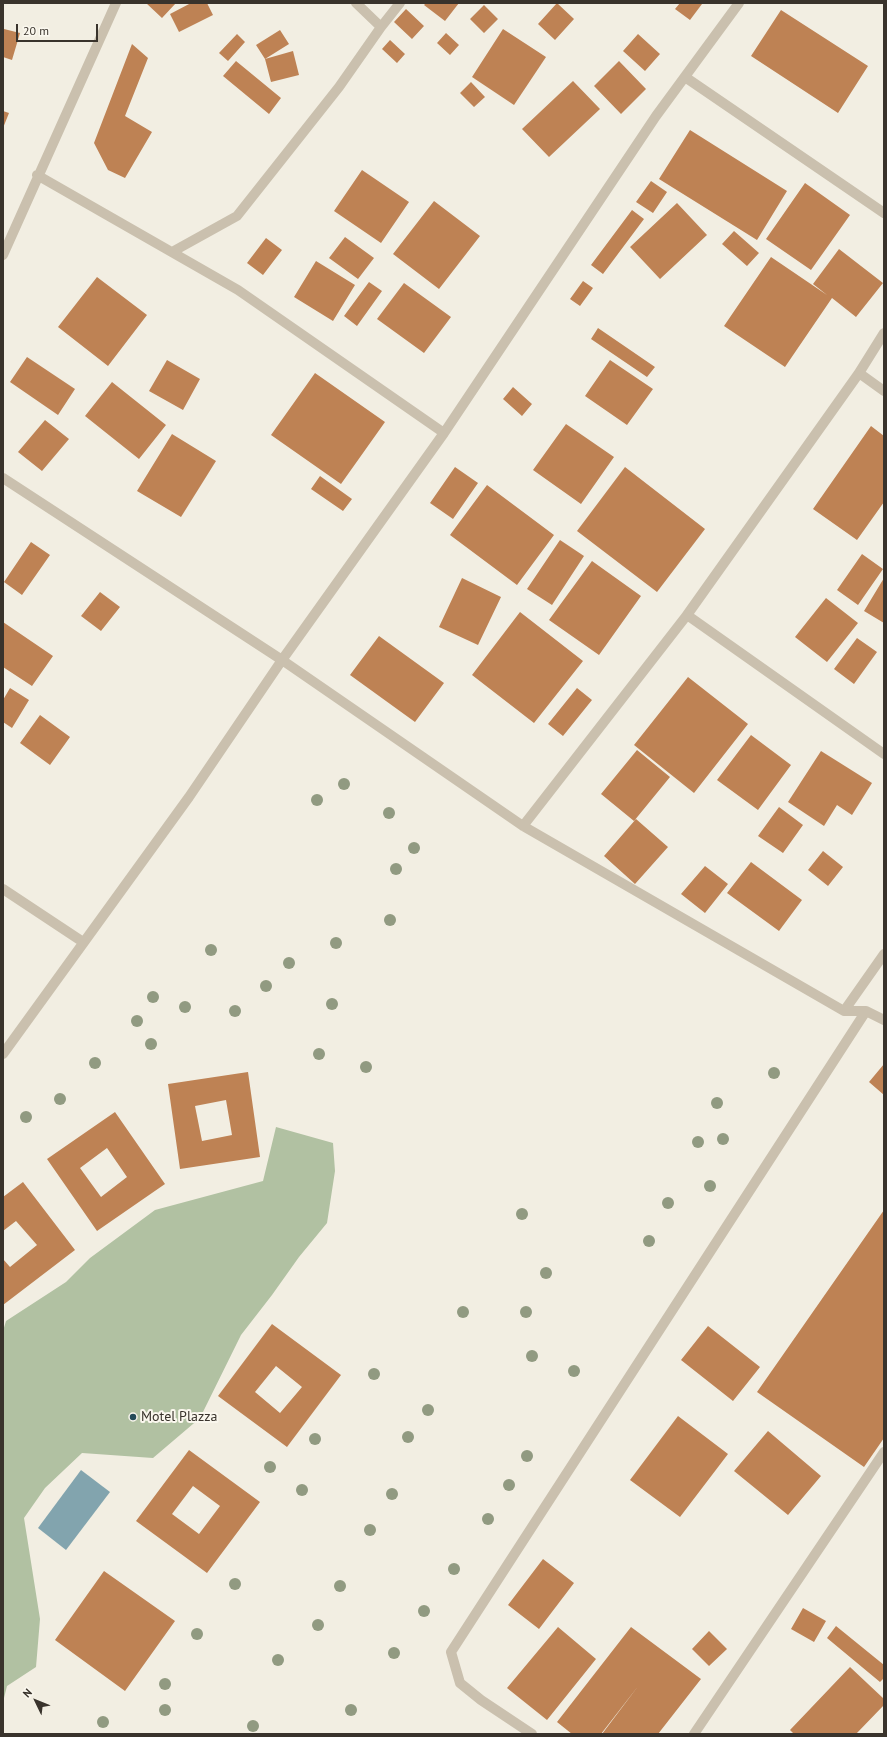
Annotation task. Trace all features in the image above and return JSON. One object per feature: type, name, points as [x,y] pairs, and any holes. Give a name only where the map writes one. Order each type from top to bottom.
[{"type":"street","points":[[3,255],[37,175],[116,3]]},
{"type":"street","points":[[356,3],[381,27]]},
{"type":"street","points":[[172,252],[237,216],[339,88],[381,27],[400,3]]},
{"type":"street","points":[[3,1054],[189,796],[282,660],[444,433],[656,116],[739,3]]},
{"type":"street","points":[[685,77],[884,213]]},
{"type":"street","points":[[37,175],[238,290],[444,433]]},
{"type":"street","points":[[523,826],[687,615],[859,373],[884,333]]},
{"type":"street","points":[[859,373],[884,391]]},
{"type":"street","points":[[3,478],[282,660],[523,826],[844,1011],[866,1011],[884,1020]]},
{"type":"street","points":[[687,615],[884,754]]},
{"type":"street","points":[[3,889],[83,942]]},
{"type":"street","points":[[844,1011],[884,954]]},
{"type":"street","points":[[532,1734],[481,1700],[460,1683],[451,1652],[866,1011]]},
{"type":"street","points":[[694,1734],[884,1452]]},
{"type":"green space","points":[[276,1127],[333,1143],[335,1171],[327,1223],[299,1257],[241,1335],[200,1418],[153,1458],[82,1453],[45,1488],[24,1518],[40,1619],[36,1667],[7,1686],[3,1702],[3,1331],[6,1321],[66,1282],[90,1258],[155,1210],[263,1181]]},
{"type":"water","points":[[81,1470],[110,1492],[66,1550],[38,1528]]},
{"type":"building","points":[[146,3],[176,3],[162,18]]},
{"type":"building","points":[[191,3],[207,3],[213,15],[179,32],[170,14]]},
{"type":"building","points":[[426,3],[459,3],[445,21],[424,5]]},
{"type":"building","points":[[557,3],[574,19],[555,40],[538,24]]},
{"type":"building","points":[[680,3],[702,4],[690,20],[675,9]]},
{"type":"building","points":[[484,5],[498,19],[484,33],[470,19]]},
{"type":"building","points":[[406,9],[424,26],[412,39],[394,22]]},
{"type":"building","points":[[781,10],[868,66],[838,113],[751,56]]},
{"type":"building","points":[[4,29],[20,33],[12,60],[3,57]]},
{"type":"building","points":[[503,29],[546,57],[514,105],[472,77]]},
{"type":"building","points":[[280,30],[289,44],[265,59],[256,45]]},
{"type":"building","points":[[446,33],[459,45],[450,55],[437,43]]},
{"type":"building","points":[[237,34],[245,42],[228,61],[219,53]]},
{"type":"building","points":[[638,34],[660,54],[645,71],[623,51]]},
{"type":"building","points":[[390,40],[405,54],[397,63],[382,49]]},
{"type":"building","points":[[132,44],[148,58],[125,116],[152,132],[125,178],[108,170],[94,143]]},
{"type":"building","points":[[293,51],[299,75],[271,82],[265,59]]},
{"type":"building","points":[[236,61],[281,98],[269,114],[223,76]]},
{"type":"building","points":[[619,61],[646,89],[621,114],[594,86]]},
{"type":"building","points":[[573,81],[600,109],[549,157],[522,129]]},
{"type":"building","points":[[471,82],[485,97],[474,107],[460,93]]},
{"type":"building","points":[[3,111],[9,113],[3,128]]},
{"type":"building","points":[[690,130],[787,191],[757,240],[659,179]]},
{"type":"building","points":[[362,170],[409,202],[381,243],[334,211]]},
{"type":"building","points":[[651,181],[667,192],[653,213],[636,202]]},
{"type":"building","points":[[805,183],[850,215],[811,270],[766,239]]},
{"type":"building","points":[[434,201],[480,236],[439,289],[393,254]]},
{"type":"building","points":[[677,203],[707,235],[660,279],[630,247]]},
{"type":"building","points":[[632,210],[644,219],[603,274],[591,265]]},
{"type":"building","points":[[734,231],[759,253],[747,266],[722,244]]},
{"type":"building","points":[[345,237],[374,258],[358,279],[329,258]]},
{"type":"building","points":[[266,238],[282,250],[263,275],[247,263]]},
{"type":"building","points":[[839,249],[883,283],[856,317],[832,298],[785,367],[724,326],[771,257],[827,295],[813,284]]},
{"type":"building","points":[[316,261],[355,285],[333,321],[294,297]]},
{"type":"building","points":[[97,277],[147,315],[108,366],[58,327]]},
{"type":"building","points":[[583,281],[593,288],[580,306],[570,299]]},
{"type":"building","points":[[369,282],[382,291],[357,326],[344,316]]},
{"type":"building","points":[[404,283],[451,317],[424,353],[377,319]]},
{"type":"building","points":[[598,328],[655,367],[647,377],[591,339]]},
{"type":"building","points":[[27,357],[75,389],[58,415],[10,382]]},
{"type":"building","points":[[167,360],[200,379],[183,410],[149,391]]},
{"type":"building","points":[[610,360],[653,389],[627,425],[585,396]]},
{"type":"building","points":[[315,373],[385,422],[341,484],[271,435]]},
{"type":"building","points":[[112,382],[166,425],[139,459],[85,416]]},
{"type":"building","points":[[513,387],[532,404],[522,416],[503,399]]},
{"type":"building","points":[[45,420],[69,439],[42,471],[18,452]]},
{"type":"building","points":[[566,424],[614,457],[581,504],[533,470]]},
{"type":"building","points":[[871,426],[884,436],[884,502],[857,540],[813,509]]},
{"type":"building","points":[[172,434],[216,461],[181,517],[137,491]]},
{"type":"building","points":[[455,467],[478,483],[453,519],[430,503]]},
{"type":"building","points":[[625,467],[705,529],[657,592],[577,531]]},
{"type":"building","points":[[320,476],[352,499],[343,511],[311,489]]},
{"type":"building","points":[[487,485],[554,535],[517,585],[450,535]]},
{"type":"building","points":[[560,540],[584,556],[552,605],[527,589]]},
{"type":"building","points":[[31,542],[50,555],[22,595],[4,582]]},
{"type":"building","points":[[862,554],[883,569],[858,605],[837,590]]},
{"type":"building","points":[[592,561],[641,596],[599,655],[549,620]]},
{"type":"building","points":[[462,578],[501,597],[478,645],[439,627]]},
{"type":"building","points":[[884,578],[884,623],[864,611]]},
{"type":"building","points":[[100,592],[120,607],[101,631],[81,616]]},
{"type":"building","points":[[826,598],[858,623],[827,662],[795,637]]},
{"type":"building","points":[[520,612],[583,661],[534,723],[472,675]]},
{"type":"building","points":[[3,622],[53,656],[32,686],[3,667]]},
{"type":"building","points":[[379,636],[444,683],[415,722],[350,675]]},
{"type":"building","points":[[857,638],[877,652],[854,684],[834,669]]},
{"type":"building","points":[[688,677],[748,724],[694,793],[634,745]]},
{"type":"building","points":[[10,688],[29,700],[12,728],[3,722],[3,700]]},
{"type":"building","points":[[577,688],[592,700],[563,736],[548,724]]},
{"type":"building","points":[[40,715],[70,737],[50,765],[20,743]]},
{"type":"building","points":[[751,735],[791,765],[758,810],[717,780]]},
{"type":"building","points":[[637,750],[670,777],[634,821],[601,794]]},
{"type":"building","points":[[821,751],[872,783],[852,815],[837,805],[824,826],[788,802]]},
{"type":"building","points":[[779,807],[803,825],[783,853],[758,836]]},
{"type":"building","points":[[636,819],[668,847],[635,884],[604,856]]},
{"type":"building","points":[[823,851],[843,867],[828,886],[808,870]]},
{"type":"building","points":[[751,862],[802,900],[779,931],[727,893]]},
{"type":"building","points":[[705,866],[728,884],[705,913],[681,894]]},
{"type":"building","points":[[884,1064],[884,1095],[869,1082]]},
{"type":"building","points":[[248,1072],[260,1157],[180,1169],[168,1084]],"holes":[[[226,1100],[232,1135],[202,1141],[195,1106]]]},
{"type":"building","points":[[115,1112],[165,1184],[97,1231],[47,1159]],"holes":[[[107,1148],[127,1177],[101,1197],[80,1168]]]},
{"type":"building","points":[[23,1182],[75,1250],[3,1305],[3,1259],[10,1267],[37,1245],[16,1221],[3,1231],[3,1197]]},
{"type":"building","points":[[884,1210],[884,1438],[864,1467],[757,1392]]},
{"type":"building","points":[[272,1324],[341,1375],[287,1447],[218,1396]],"holes":[[[276,1366],[302,1387],[280,1413],[255,1392]]]},
{"type":"building","points":[[708,1326],[760,1367],[733,1401],[681,1360]]},
{"type":"building","points":[[678,1416],[728,1454],[680,1517],[630,1480]]},
{"type":"building","points":[[768,1431],[821,1476],[788,1515],[734,1471]]},
{"type":"building","points":[[189,1450],[260,1502],[207,1573],[136,1521]],"holes":[[[193,1486],[220,1506],[199,1534],[172,1514]]]},
{"type":"building","points":[[543,1559],[574,1583],[539,1629],[508,1605]]},
{"type":"building","points":[[104,1571],[175,1621],[125,1691],[55,1640]]},
{"type":"building","points":[[803,1608],[826,1621],[814,1642],[791,1629]]},
{"type":"building","points":[[836,1626],[884,1665],[884,1678],[880,1682],[827,1638]]},
{"type":"building","points":[[558,1627],[596,1659],[547,1720],[507,1688]]},
{"type":"building","points":[[631,1627],[701,1679],[658,1734],[602,1734],[639,1685],[601,1734],[572,1734],[557,1722]]},
{"type":"building","points":[[709,1631],[727,1649],[709,1666],[692,1649]]},
{"type":"building","points":[[850,1667],[884,1699],[884,1705],[856,1734],[794,1734],[790,1730]]},
{"type":"place","name":"Motel Plazza","points":[[133,1417]]}]
